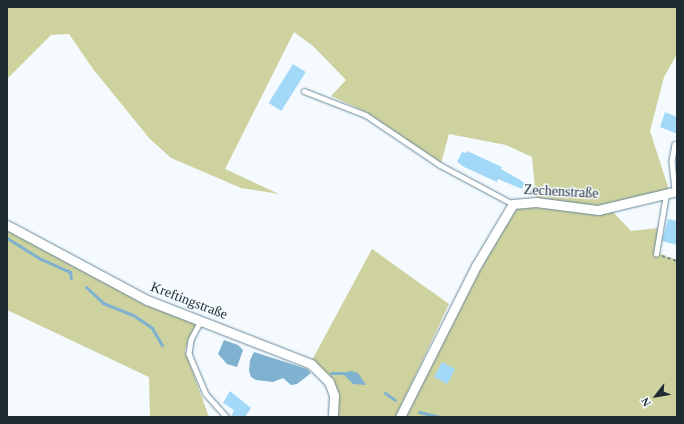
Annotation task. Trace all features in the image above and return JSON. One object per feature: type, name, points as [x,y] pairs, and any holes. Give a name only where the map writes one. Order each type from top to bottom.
[{"type":"street","name":"Zechenstraße","points":[[513,204],[536,202],[598,210],[676,191]]},
{"type":"street","points":[[400,417],[472,273],[513,204]]},
{"type":"street","name":"Kreftingstraße","points":[[7,225],[49,250],[147,300],[311,364],[329,382],[334,395],[333,417]]},
{"type":"lane","points":[[304,91],[366,115],[440,165],[513,204]]},
{"type":"lane","points":[[675,144],[672,161],[676,191]]},
{"type":"lane","points":[[656,254],[666,194]]},
{"type":"lane","points":[[201,320],[191,340],[189,354],[206,394],[227,417]]},
{"type":"path","points":[[656,254],[677,261]]},
{"type":"green space","points":[[7,7],[677,7],[677,54],[664,77],[650,131],[669,190],[599,207],[536,200],[532,157],[506,145],[449,134],[441,163],[366,112],[331,96],[346,80],[313,46],[294,32],[225,169],[279,194],[241,188],[171,158],[149,138],[93,69],[69,34],[51,35],[7,79]]},
{"type":"green space","points":[[535,205],[599,213],[612,211],[631,231],[658,228],[655,252],[677,260],[677,417],[403,417],[512,210]]},
{"type":"green space","points":[[7,227],[48,252],[197,323],[185,350],[209,417],[150,417],[149,377],[7,310]]},
{"type":"green space","points":[[372,249],[449,304],[396,417],[336,417],[336,396],[311,362]]},
{"type":"water","points":[[224,340],[238,345],[243,350],[237,367],[227,364],[218,354]]},
{"type":"water","points":[[254,352],[307,369],[311,373],[297,384],[291,385],[283,378],[273,382],[256,380],[251,377],[249,371],[250,360]]},
{"type":"water","points":[[351,371],[358,373],[366,385],[353,384],[342,373]]},
{"type":"building","points":[[293,64],[306,72],[281,111],[269,103]]},
{"type":"building","points":[[665,112],[677,117],[677,134],[660,127]]},
{"type":"building","points":[[467,151],[502,167],[501,169],[525,183],[522,189],[498,179],[497,182],[464,167],[457,162],[462,152],[466,153]]},
{"type":"building","points":[[668,219],[677,221],[677,245],[662,241]]},
{"type":"building","points":[[442,362],[455,369],[447,384],[434,377]]},
{"type":"building","points":[[230,391],[251,408],[245,417],[231,417],[234,410],[223,403]]},
{"type":"waterway","points":[[7,238],[41,259],[70,272],[71,278]]},
{"type":"waterway","points":[[86,287],[103,303],[133,315],[152,328],[162,345]]},
{"type":"waterway","points":[[331,373],[342,373]]},
{"type":"waterway","points":[[385,393],[395,400]]},
{"type":"waterway","points":[[419,412],[441,417]]}]
